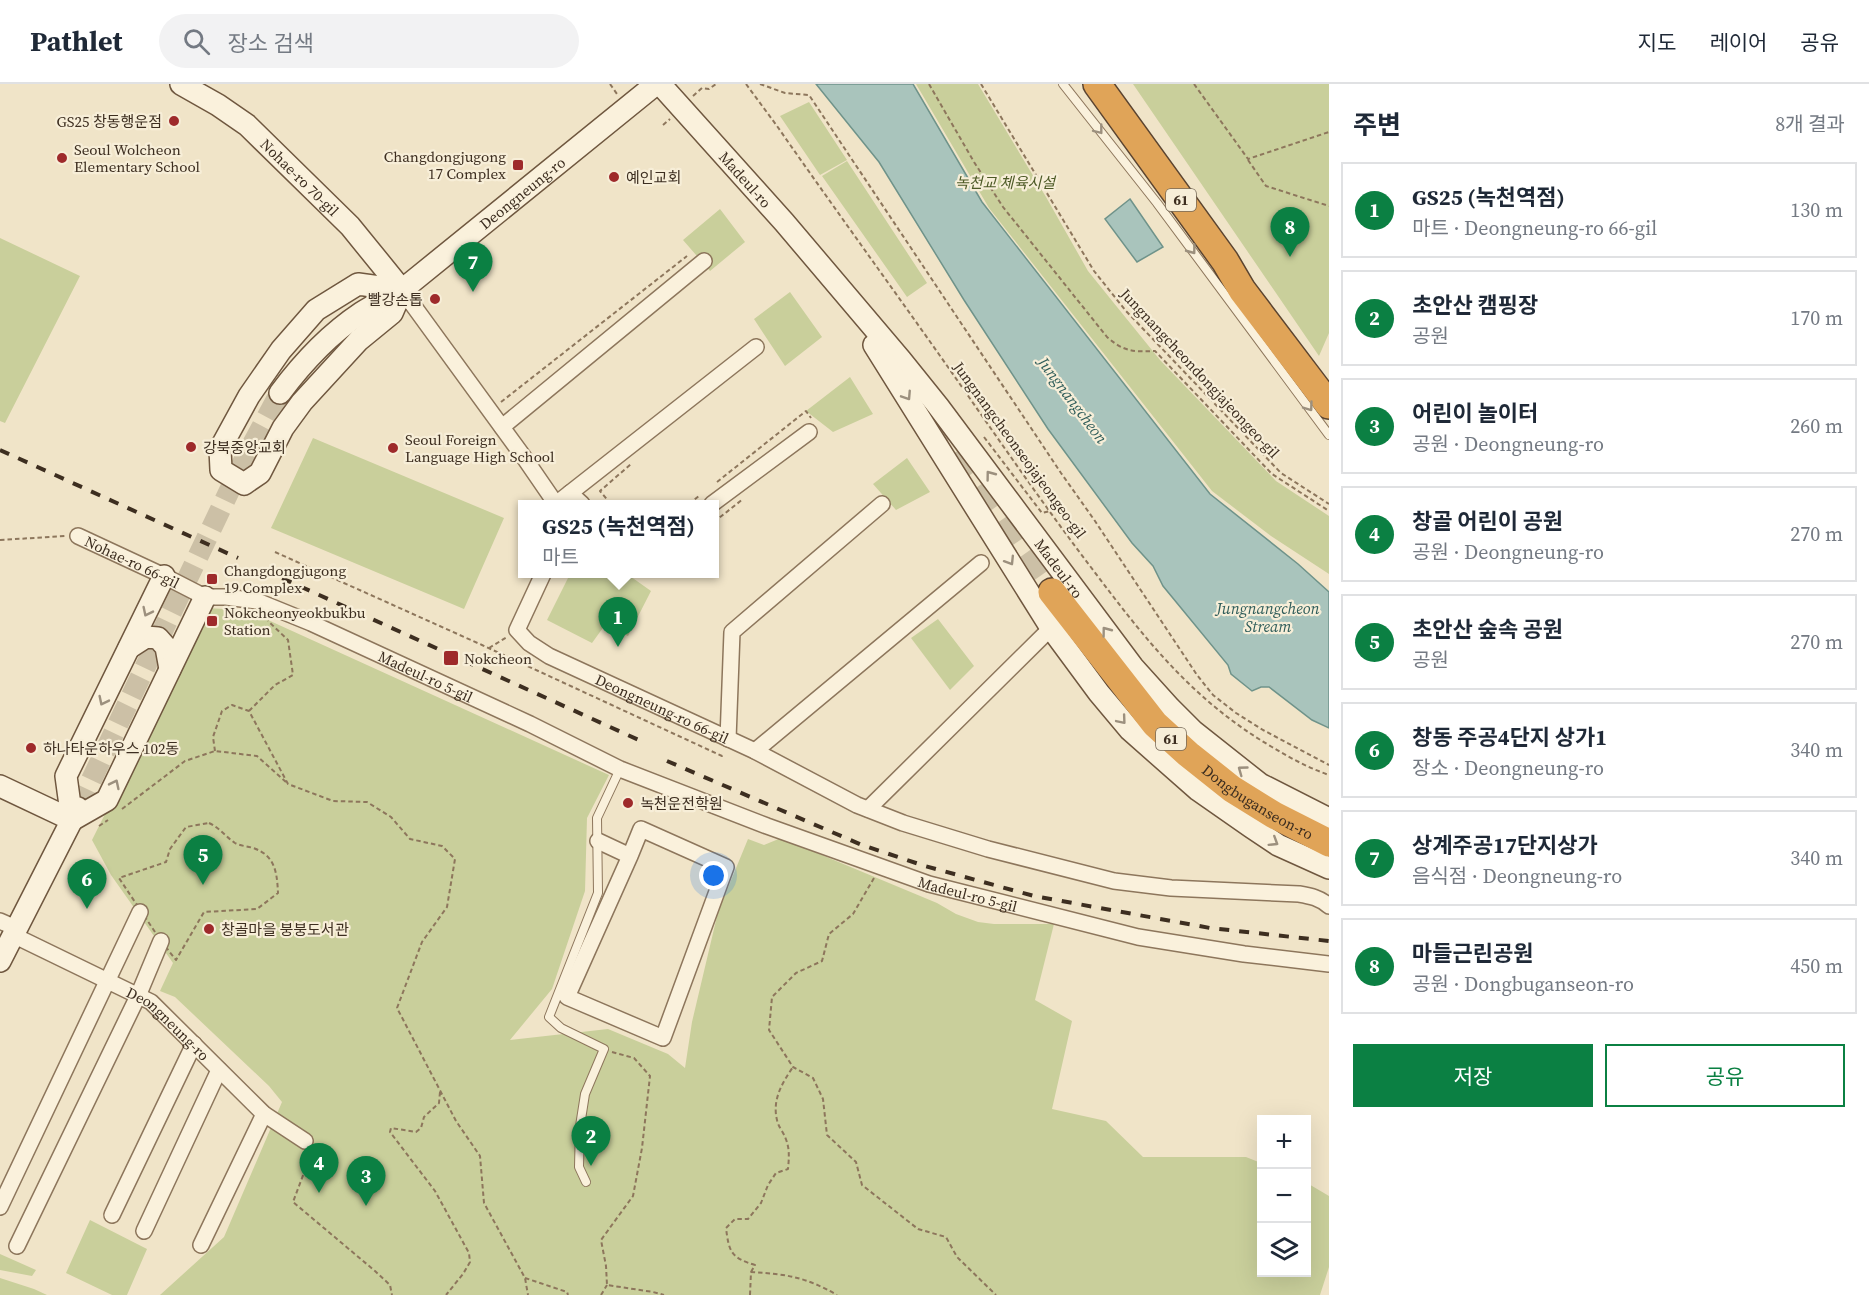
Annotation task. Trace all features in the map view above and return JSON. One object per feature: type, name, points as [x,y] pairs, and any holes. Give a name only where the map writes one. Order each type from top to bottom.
[{"type":"highway","name":"61","points":[[1080,84],[1329,405]]},
{"type":"highway","name":"61","points":[[1097,84],[1217,250],[1242,290]]},
{"type":"highway","points":[[1118,84],[1166,156],[1217,250]]},
{"type":"highway","points":[[1281,341],[1317,363],[1329,377]]},
{"type":"highway","name":"Dongbuganseon-ro","points":[[1052,592],[1149,717],[1180,747],[1232,789],[1274,815],[1329,843]]},
{"type":"main road","name":"Nohae-ro 70-gil","points":[[181,84],[247,125],[350,226],[402,290]]},
{"type":"main road","name":"Deongneung-ro","points":[[280,393],[301,364],[327,339],[361,313],[402,290],[656,84]]},
{"type":"main road","name":"Madeul-ro","points":[[660,84],[784,222],[938,406],[1133,667],[1193,731],[1260,784],[1329,819]]},
{"type":"main road","name":"Madeul-ro","points":[[830,276],[1051,628],[1130,730],[1198,790],[1278,845],[1329,868]]},
{"type":"main road","points":[[358,284],[402,290],[392,313],[358,340],[302,402],[283,428],[260,473],[244,484],[221,470],[220,449],[249,396],[280,350],[316,310],[358,284]]},
{"type":"main road","points":[[991,531],[990,519],[993,513],[1000,508],[1012,508],[1022,517]]},
{"type":"main road","points":[[75,814],[66,776],[165,576]]},
{"type":"main road","points":[[0,962],[9,928],[75,814],[107,800],[170,669],[216,597]]},
{"type":"main road","points":[[129,648],[146,637],[158,638],[166,647],[170,669]]},
{"type":"main road","points":[[0,786],[75,814]]},
{"type":"street","points":[[502,427],[704,261]]},
{"type":"street","points":[[402,290],[553,500]]},
{"type":"street","points":[[561,500],[756,347]]},
{"type":"street","points":[[717,500],[808,432]]},
{"type":"street","points":[[570,493],[578,500]]},
{"type":"street","points":[[730,740],[732,632],[882,504]]},
{"type":"street","name":"Nohae-ro 66-gil","points":[[78,536],[216,597]]},
{"type":"street","points":[[755,751],[981,563]]},
{"type":"street","points":[[517,630],[541,578]]},
{"type":"street","name":"Madeul-ro 5-gil","points":[[216,597],[257,601],[311,623],[531,724],[620,769],[767,826],[929,884],[1138,937],[1244,954],[1329,964]]},
{"type":"street","points":[[868,809],[1051,628]]},
{"type":"street","name":"Deongneung-ro 66-gil","points":[[517,630],[529,643],[549,656],[755,751],[868,809],[903,823],[988,849],[1114,881],[1171,888],[1299,894],[1322,900],[1329,906]]},
{"type":"street","points":[[641,829],[726,867],[663,1038],[567,998],[630,856],[641,829]]},
{"type":"street","points":[[598,841],[630,856]]},
{"type":"street","points":[[0,1207],[141,912]]},
{"type":"street","name":"Deongneung-ro","points":[[9,928],[151,1002],[264,1114],[305,1141]]},
{"type":"street","points":[[16,1246],[138,996],[161,941]]},
{"type":"street","points":[[112,1215],[194,1044]]},
{"type":"street","points":[[144,1231],[219,1070]]},
{"type":"street","points":[[201,1245],[264,1114]]},
{"type":"lane","points":[[1063,84],[1157,203],[1329,435]]},
{"type":"lane","points":[[586,1182],[579,1167],[580,1126],[585,1094],[604,1049],[561,1028],[549,1017],[598,893],[597,818],[620,769]]},
{"type":"path","points":[[702,88],[709,89],[716,84]]},
{"type":"path","name":"Jungnangcheonseojajeongeo-gil","points":[[746,84],[1045,504],[1124,612],[1152,646],[1211,706],[1226,717],[1287,756],[1329,775]]},
{"type":"path","points":[[760,84],[785,93],[809,95],[1060,473],[1095,521],[1197,675],[1213,695],[1263,730],[1329,765]]},
{"type":"path","points":[[929,84],[1003,207],[1107,337],[1123,349],[1140,352],[1155,351],[1272,474],[1329,511]]},
{"type":"path","name":"Jungnangcheondongjajeongeo-gil","points":[[981,84],[1094,271],[1126,311],[1267,460],[1281,473],[1329,504]]},
{"type":"path","points":[[1194,84],[1266,186],[1329,206]]},
{"type":"path","points":[[1248,159],[1329,132]]},
{"type":"path","points":[[490,411],[687,256]]},
{"type":"path","points":[[608,500],[600,491],[635,461]]},
{"type":"path","name":"Nohae-ro 66-gil","points":[[0,540],[78,536]]},
{"type":"path","points":[[275,552],[722,756],[730,740]]},
{"type":"path","points":[[249,711],[275,685],[293,675],[288,640],[268,620]]},
{"type":"path","points":[[489,648],[517,630]]},
{"type":"path","points":[[215,751],[213,737],[222,711],[232,705],[249,711],[288,784]]},
{"type":"path","points":[[118,812],[184,761],[215,751],[257,756],[288,784],[333,801],[367,802],[391,817],[410,839],[442,846],[455,859],[447,907],[422,942],[397,1008],[456,1121],[480,1156],[484,1203],[525,1278],[528,1295]]},
{"type":"path","points":[[99,826],[109,819]]},
{"type":"path","points":[[119,878],[166,862],[170,849],[186,827],[209,823],[217,826],[237,844],[254,848],[270,857],[277,872],[278,893],[257,909],[204,912],[176,960],[161,941]]},
{"type":"path","points":[[875,877],[853,914],[829,934],[822,961],[796,973],[772,997],[769,1030],[793,1067],[813,1078],[823,1099],[827,1135],[856,1162],[862,1185],[918,1230],[946,1237],[957,1257],[996,1295]]},
{"type":"path","points":[[601,1295],[607,1285],[601,1240],[633,1196],[642,1148],[650,1076],[634,1058],[604,1049]]},
{"type":"path","points":[[750,1295],[751,1272],[755,1265],[738,1260],[728,1246],[726,1228],[735,1219],[748,1220],[761,1203],[776,1173],[788,1169],[790,1154],[777,1120],[776,1101],[782,1082],[793,1067]]},
{"type":"path","points":[[440,1089],[439,1103],[424,1117],[421,1128],[416,1132],[391,1128],[390,1132],[435,1191],[469,1253],[470,1262],[458,1282],[446,1295]]},
{"type":"path","points":[[305,1141],[314,1148],[293,1202],[390,1285],[392,1295]]},
{"type":"path","points":[[751,1272],[802,1278],[837,1295]]},
{"type":"path","points":[[525,1278],[567,1292],[568,1295]]},
{"type":"path","points":[[607,1285],[664,1295]]},
{"type":"green space","name":"녹천교 체육시설","points":[[916,84],[978,84],[1088,271],[1160,360],[1276,481],[1329,516],[1329,574],[1271,536],[1212,491],[989,208]]},
{"type":"green space","points":[[1133,84],[1329,84],[1329,333],[1319,356]]},
{"type":"green space","points":[[809,102],[847,160],[820,175],[780,116]]},
{"type":"green space","points":[[847,161],[927,283],[907,297],[822,176]]},
{"type":"green space","points":[[720,209],[745,242],[710,271],[683,240]]},
{"type":"green space","points":[[0,238],[80,276],[5,423],[0,421]]},
{"type":"green space","points":[[790,292],[822,337],[785,366],[754,319]]},
{"type":"green space","points":[[850,377],[873,414],[833,432],[806,411]]},
{"type":"green space","points":[[313,438],[504,518],[464,609],[271,528]]},
{"type":"green space","points":[[907,458],[930,492],[896,510],[873,484]]},
{"type":"green space","points":[[568,578],[633,578],[651,591],[628,636],[605,625],[592,643],[547,620]]},
{"type":"green space","points":[[208,608],[240,610],[268,620],[609,775],[587,818],[585,891],[552,989],[510,1040],[608,1029],[668,1054],[685,1068],[692,1022],[718,912],[748,839],[764,845],[781,838],[978,922],[1054,924],[1035,1000],[1072,1021],[1052,1109],[1106,1121],[1143,1157],[1246,1157],[1257,1161],[1257,1277],[1311,1277],[1311,1185],[1329,1196],[1329,1267],[1320,1295],[160,1295],[224,1237],[282,1102],[269,1086],[175,997],[160,991],[173,963],[111,875],[92,840]]},
{"type":"green space","points":[[938,619],[974,666],[950,690],[911,638]]},
{"type":"green space","points":[[90,1220],[147,1249],[127,1295],[112,1295],[66,1273]]},
{"type":"green space","points":[[0,1254],[36,1270],[32,1276],[0,1270]]},
{"type":"green space","points":[[0,1278],[34,1289],[47,1295],[0,1295]]},
{"type":"water","name":"Jungnangcheon Stream","points":[[816,84],[913,84],[982,202],[1210,494],[1298,564],[1329,592],[1329,728],[1312,720],[1269,687],[1261,687],[1252,691],[1231,674],[1228,665],[1163,586],[1153,566],[1132,543],[1048,429],[964,300],[879,162]]},
{"type":"water","points":[[1130,199],[1163,247],[1137,262],[1105,219]]},
{"type":"tunnel","points":[[910,384],[958,458],[1052,592]]},
{"type":"tunnel","points":[[78,808],[244,460],[280,393]]},
{"type":"railway","points":[[0,450],[238,558]]},
{"type":"railway","points":[[264,570],[641,741]]},
{"type":"railway","points":[[667,761],[862,845],[925,866],[1034,896],[1210,928],[1329,941]]},
{"type":"place","name":"GS25 창동행운점","points":[[174,121]]},
{"type":"place","name":"Seoul Wolcheon Elementary School","points":[[62,158]]},
{"type":"place","name":"Changdongjugong 17 Complex","points":[[518,165]]},
{"type":"place","name":"예인교회","points":[[614,177]]},
{"type":"place","name":"마들근린공원","points":[[1290,257]]},
{"type":"place","name":"상계주공17단지상가","points":[[473,292]]},
{"type":"place","name":"빨강손톱","points":[[435,299]]},
{"type":"place","name":"강북중앙교회","points":[[191,447]]},
{"type":"place","name":"Seoul Foreign Language High School","points":[[393,448]]},
{"type":"place","name":"Changdongjugong 19 Complex","points":[[212,579]]},
{"type":"place","name":"Nokcheonyeokbukbu Station","points":[[212,621]]},
{"type":"place","name":"GS25 (녹천역점)","points":[[618,647]]},
{"type":"place","name":"Nokcheon","points":[[451,658]]},
{"type":"place","name":"하나타운하우스 102동","points":[[31,748]]},
{"type":"place","name":"녹천운전학원","points":[[628,803]]},
{"type":"place","name":"초안산 숲속 공원","points":[[203,885]]},
{"type":"place","name":"창동 주공4단지 상가1","points":[[87,909]]},
{"type":"place","name":"창골마을 붕붕도서관","points":[[209,929]]},
{"type":"place","name":"초안산 캠핑장","points":[[591,1166]]},
{"type":"place","name":"창골 어린이 공원","points":[[319,1193]]},
{"type":"place","name":"어린이 놀이터","points":[[366,1206]]},
{"type":"water label","name":"Jungnangcheon","points":[[1073,400]]}]
